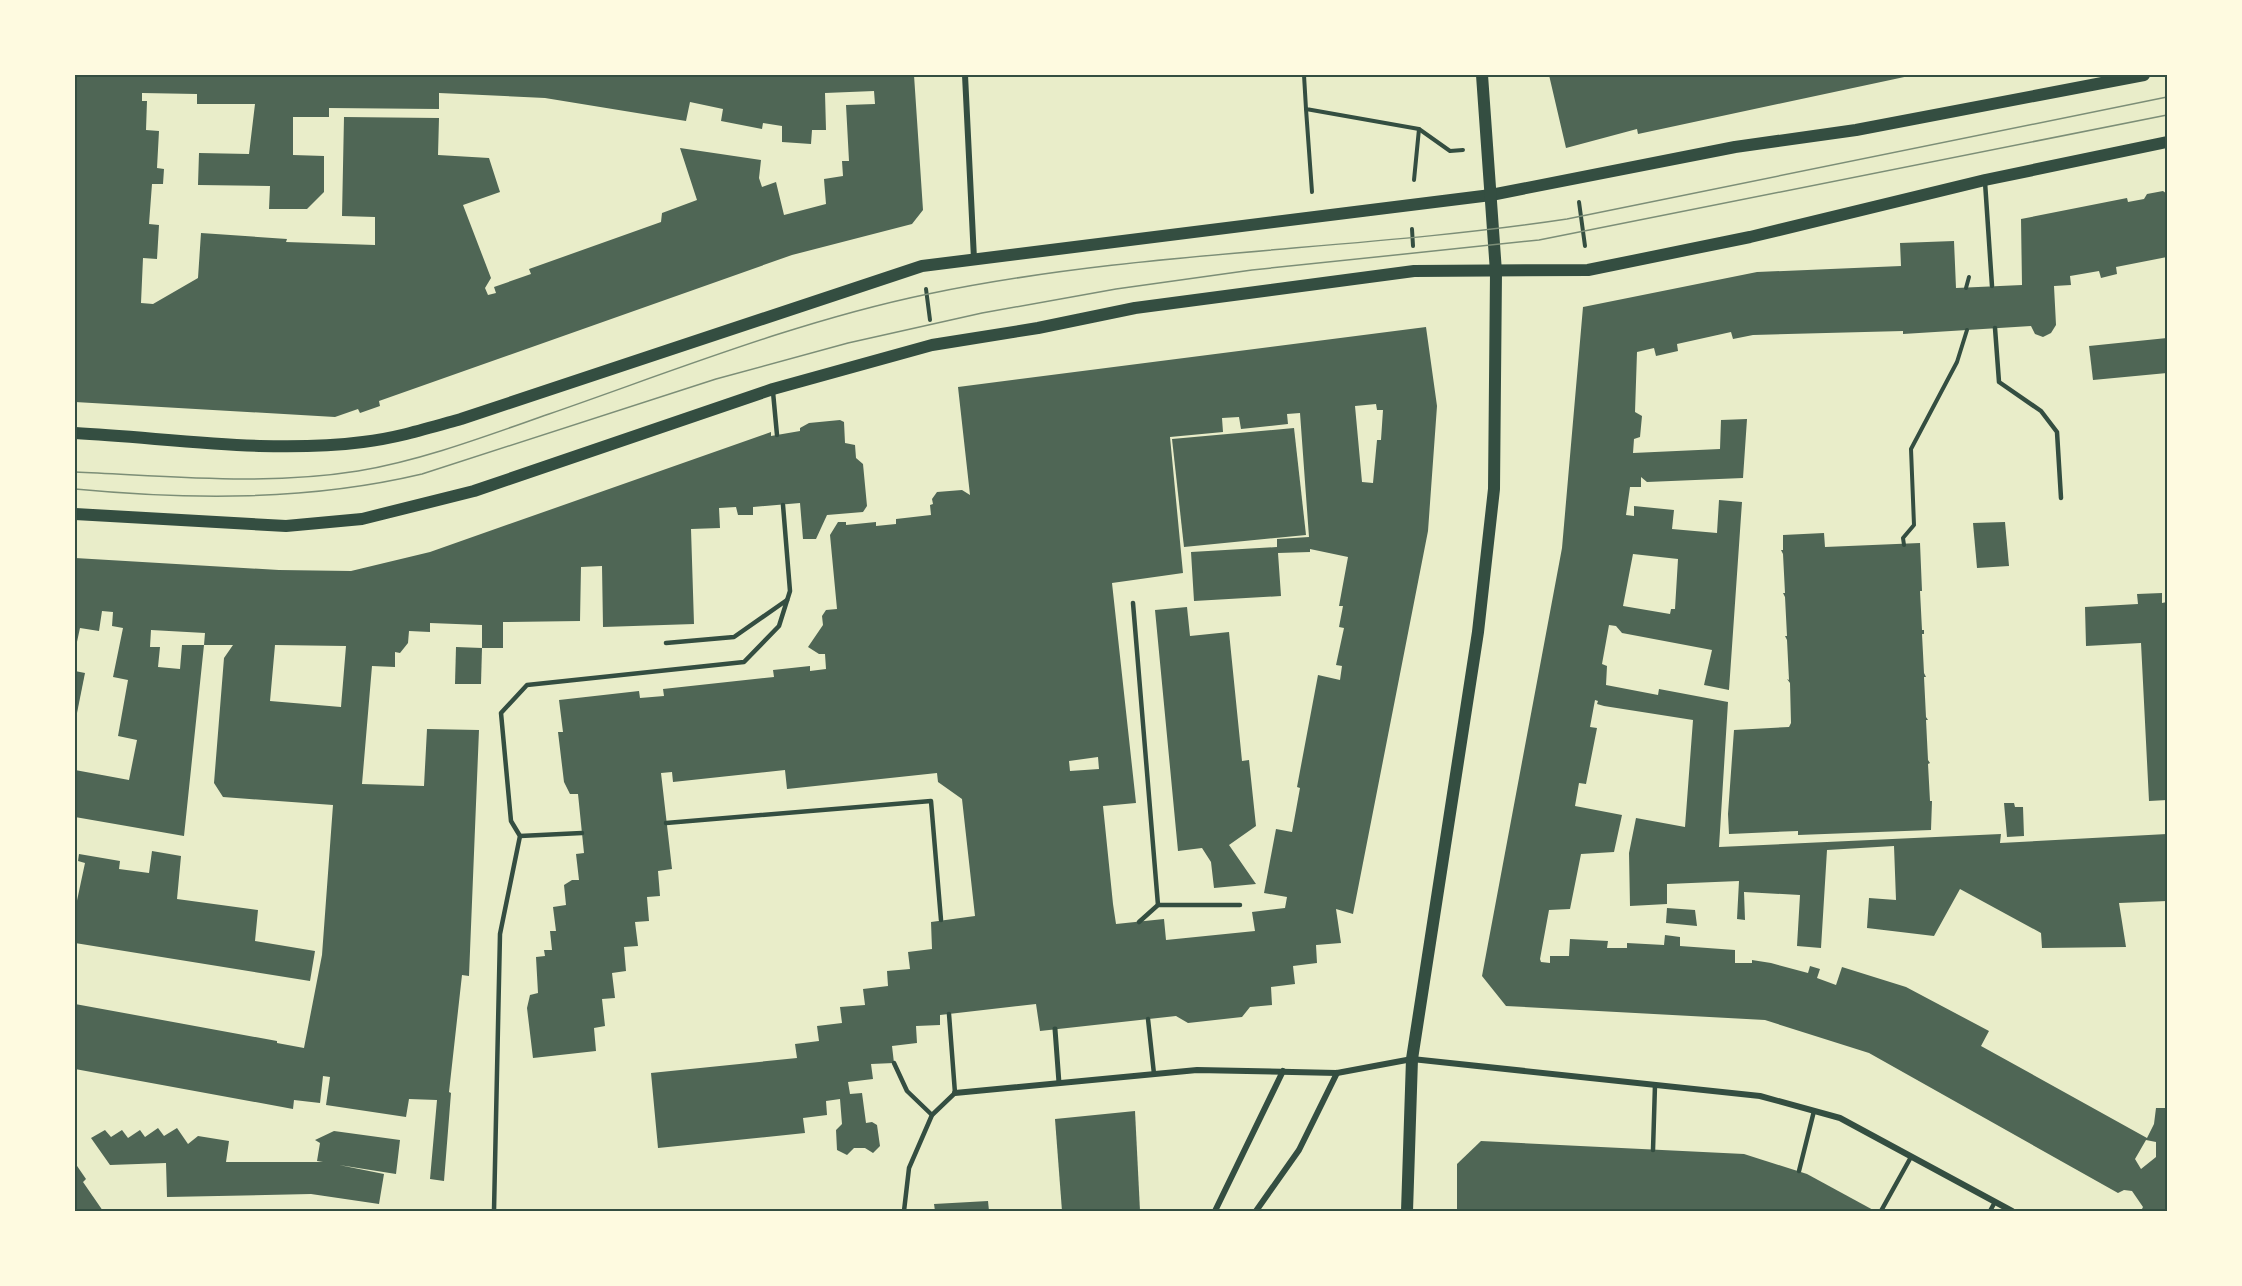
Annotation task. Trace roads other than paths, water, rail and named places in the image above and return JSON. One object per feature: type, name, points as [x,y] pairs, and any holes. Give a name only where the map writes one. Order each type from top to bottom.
[{"type":"main road","points":[[1407,1211],[1412,1059],[1478,632],[1494,489],[1496,272],[1482,75]]},
{"type":"main road","points":[[75,432],[236,444],[320,446],[395,438],[461,419],[922,266],[1491,195],[1735,147],[1856,130],[2144,75]]},
{"type":"main road","points":[[75,514],[286,526],[362,519],[398,512],[474,491],[773,389],[933,345],[1038,328],[1136,308],[1414,271],[1588,270],[1750,237],[1985,180],[2167,141]]},
{"type":"street","points":[[965,75],[974,259]]},
{"type":"street","points":[[1055,1029],[1059,1083]]},
{"type":"street","points":[[955,1093],[1197,1070],[1337,1073],[1412,1059],[1760,1096],[1840,1118],[2012,1211]]},
{"type":"street","points":[[1215,1211],[1283,1071]]},
{"type":"street","points":[[1256,1211],[1299,1149],[1337,1073]]},
{"type":"lane","points":[[1985,180],[1992,286]]},
{"type":"lane","points":[[1995,328],[2000,382],[2041,411],[2057,432],[2061,498]]},
{"type":"lane","points":[[773,389],[777,435]]},
{"type":"lane","points":[[494,1211],[500,934],[520,836],[511,821],[501,713],[527,685],[744,662],[779,626],[790,591],[783,506]]},
{"type":"lane","points":[[666,643],[734,637],[787,600]]},
{"type":"lane","points":[[1133,603],[1158,905]]},
{"type":"lane","points":[[666,823],[930,801],[941,920]]},
{"type":"lane","points":[[520,836],[582,832]]},
{"type":"lane","points":[[1139,922],[1158,905],[1240,905]]},
{"type":"lane","points":[[904,1211],[909,1168],[932,1115],[955,1093],[949,1014]]},
{"type":"lane","points":[[1148,1019],[1154,1074]]},
{"type":"lane","points":[[894,1063],[907,1091],[932,1115]]},
{"type":"lane","points":[[1653,1150],[1655,1085]]},
{"type":"lane","points":[[1799,1171],[1814,1111]]},
{"type":"lane","points":[[1881,1211],[1911,1156]]},
{"type":"lane","points":[[1990,1211],[1995,1202]]},
{"type":"tram line","points":[[75,472],[252,479],[323,476],[358,471],[406,461],[454,447],[784,332],[879,305],[928,294],[1007,279],[1087,268],[1487,230],[1567,219],[2167,97]]},
{"type":"tram line","points":[[75,489],[162,495],[249,496],[293,494],[379,483],[422,474],[716,379],[848,343],[982,313],[1116,289],[1252,270],[1539,240],[2167,115]]}]
